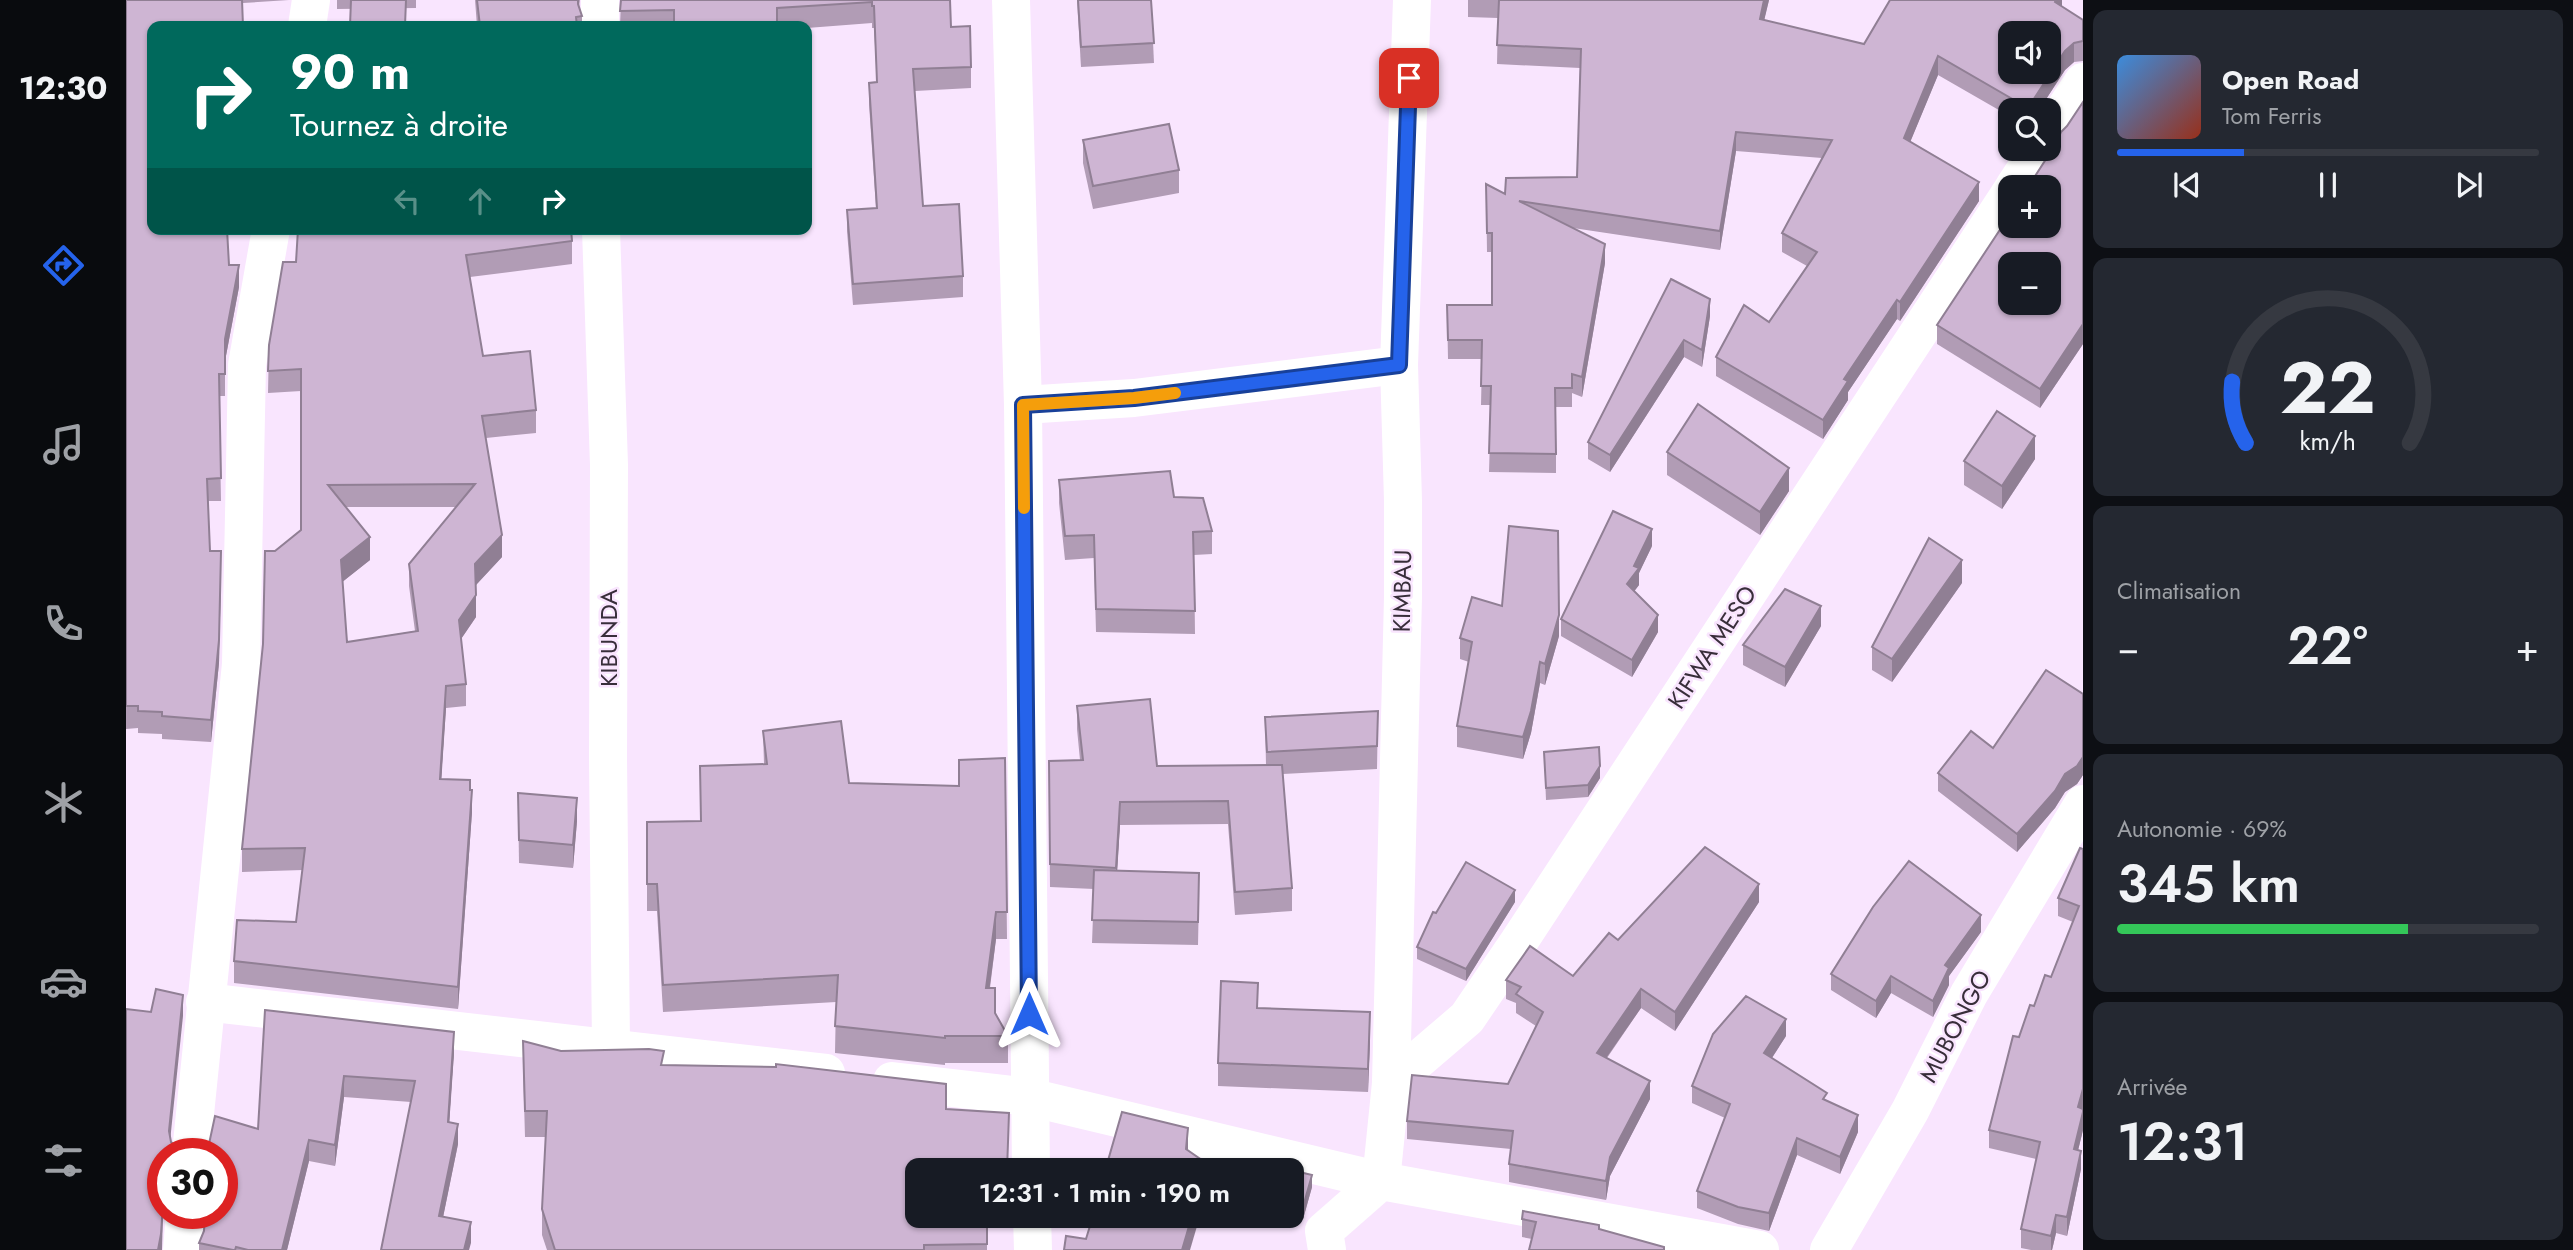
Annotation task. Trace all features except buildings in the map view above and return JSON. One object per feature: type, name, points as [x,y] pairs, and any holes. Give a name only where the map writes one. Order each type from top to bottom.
[{"type":"street","points":[[308,21],[311,0]]},
{"type":"street","points":[[600,0],[600,21]]},
{"type":"street","points":[[1011,0],[1023,405],[1031,1158]]},
{"type":"street","name":"KIMBAU","points":[[1381,1181],[1391,1083],[1403,597],[1399,365],[1412,0]]},
{"type":"street","points":[[2061,115],[2083,82]]},
{"type":"street","name":"KIFWA MESO","points":[[1391,1083],[1467,1018],[1998,212]]},
{"type":"street","points":[[192,1138],[241,664],[247,365],[270,235]]},
{"type":"street","name":"KIBUNDA","points":[[601,235],[609,465],[611,1048]]},
{"type":"street","points":[[1023,405],[1134,398],[1399,365]]},
{"type":"street","name":"MUBONGO","points":[[1829,1250],[1910,1111],[1969,994],[2083,804]]},
{"type":"street","points":[[205,1002],[1029,1097],[1381,1181],[1760,1250]]},
{"type":"street","points":[[1327,1250],[1324,1231],[1381,1181]]},
{"type":"street","points":[[1032,1228],[1033,1250]]},
{"type":"street","points":[[182,1250],[184,1229]]},
{"type":"slow traffic","points":[[1024,508],[1023,405],[1175,393]]},
{"type":"route","points":[[1029,1014],[1023,405],[1134,398],[1399,365],[1409,78]]}]
